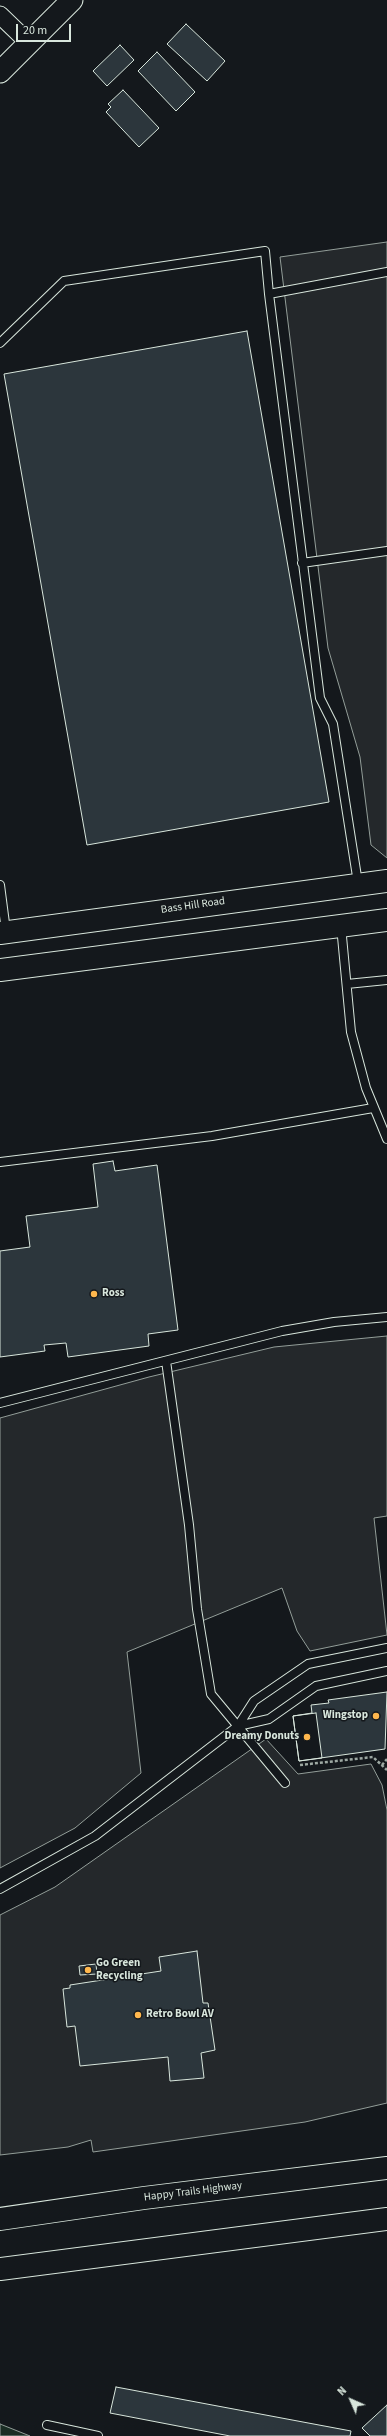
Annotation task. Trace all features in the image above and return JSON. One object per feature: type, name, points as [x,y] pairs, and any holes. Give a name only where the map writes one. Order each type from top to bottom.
[{"type":"main road","name":"Bass Hill Road","points":[[3,932],[358,883],[387,881]]},
{"type":"main road","points":[[0,970],[341,924],[387,920]]},
{"type":"main road","name":"Happy Trails Highway","points":[[0,2219],[144,2198],[387,2168]]},
{"type":"main road","points":[[0,2269],[387,2219]]},
{"type":"street","points":[[0,72],[72,0]]},
{"type":"street","points":[[0,14],[29,43]]},
{"type":"lane","points":[[0,343],[64,281],[265,251],[302,563],[320,698],[333,724],[358,883]]},
{"type":"lane","points":[[269,294],[387,272]]},
{"type":"lane","points":[[302,563],[387,551]]},
{"type":"lane","points":[[0,885],[3,932]]},
{"type":"lane","points":[[341,924],[351,1032],[373,1108],[387,1138]]},
{"type":"lane","points":[[347,984],[387,980]]},
{"type":"lane","points":[[0,1162],[212,1136],[373,1108]]},
{"type":"lane","points":[[0,1403],[282,1331],[334,1322],[387,1317]]},
{"type":"lane","points":[[166,1361],[189,1525],[197,1609],[211,1694],[285,1783]]},
{"type":"lane","points":[[0,1889],[95,1836],[238,1726],[254,1701],[308,1664],[387,1648]]},
{"type":"lane","points":[[238,1726],[269,1719],[316,1686],[387,1671]]},
{"type":"lane","points":[[47,2425],[98,2436]]},
{"type":"path","points":[[300,1765],[373,1757],[387,1770]]},
{"type":"path","points":[[382,1765],[387,1759]]},
{"type":"green space","points":[[0,2424],[30,2436],[0,2436]]},
{"type":"shaded area","points":[[387,242],[387,858],[371,845],[360,757],[328,648],[280,257]]},
{"type":"shaded area","points":[[387,1336],[387,1516],[374,1518],[387,1635],[310,1651],[297,1631],[282,1588],[127,1652],[141,1773],[75,1828],[0,1868],[0,1418],[149,1377],[274,1347]]},
{"type":"shaded area","points":[[266,1739],[298,1774],[371,1764],[382,1785],[387,1810],[387,2103],[305,2122],[93,2152],[91,2140],[68,2147],[0,2155],[0,1915],[55,1887]]},
{"type":"building","points":[[186,24],[225,61],[207,81],[167,44]]},
{"type":"building","points":[[120,45],[134,60],[107,86],[93,71]]},
{"type":"building","points":[[157,52],[195,92],[176,111],[138,71]]},
{"type":"building","points":[[123,90],[159,128],[139,147],[106,112],[111,107],[108,104]]},
{"type":"building","points":[[247,331],[329,802],[87,845],[4,374]]},
{"type":"building","points":[[113,1161],[115,1171],[157,1165],[178,1330],[148,1334],[149,1346],[68,1357],[66,1343],[44,1345],[45,1351],[0,1357],[0,1251],[30,1247],[26,1216],[98,1207],[93,1164]]},
{"type":"building","points":[[387,1692],[385,1749],[299,1761],[293,1716],[312,1713],[311,1705],[329,1703],[328,1700]]},
{"type":"building","name":"Dreamy Donuts","points":[[316,1713],[322,1758],[299,1761],[293,1716]]},
{"type":"building","name":"Retro Bowl AV","points":[[197,1951],[203,2003],[208,2003],[215,2050],[201,2053],[204,2078],[170,2081],[168,2057],[80,2066],[75,2026],[67,2027],[63,1989],[70,1988],[70,1985],[161,1971],[159,1957]]},
{"type":"building","name":"Go Green Recycling","points":[[96,1964],[97,1974],[80,1975],[79,1966]]},
{"type":"building","points":[[116,2387],[351,2431],[350,2436],[230,2436],[110,2413]]},
{"type":"building","points":[[387,2405],[387,2436],[370,2436],[362,2428]]},
{"type":"place","name":"Ross","points":[[94,1294]]},
{"type":"place","name":"Wingstop","points":[[376,1716]]},
{"type":"place","name":"Dreamy Donuts","points":[[307,1737]]},
{"type":"place","name":"Go Green Recycling","points":[[88,1970]]},
{"type":"place","name":"Retro Bowl AV","points":[[138,2015]]}]
